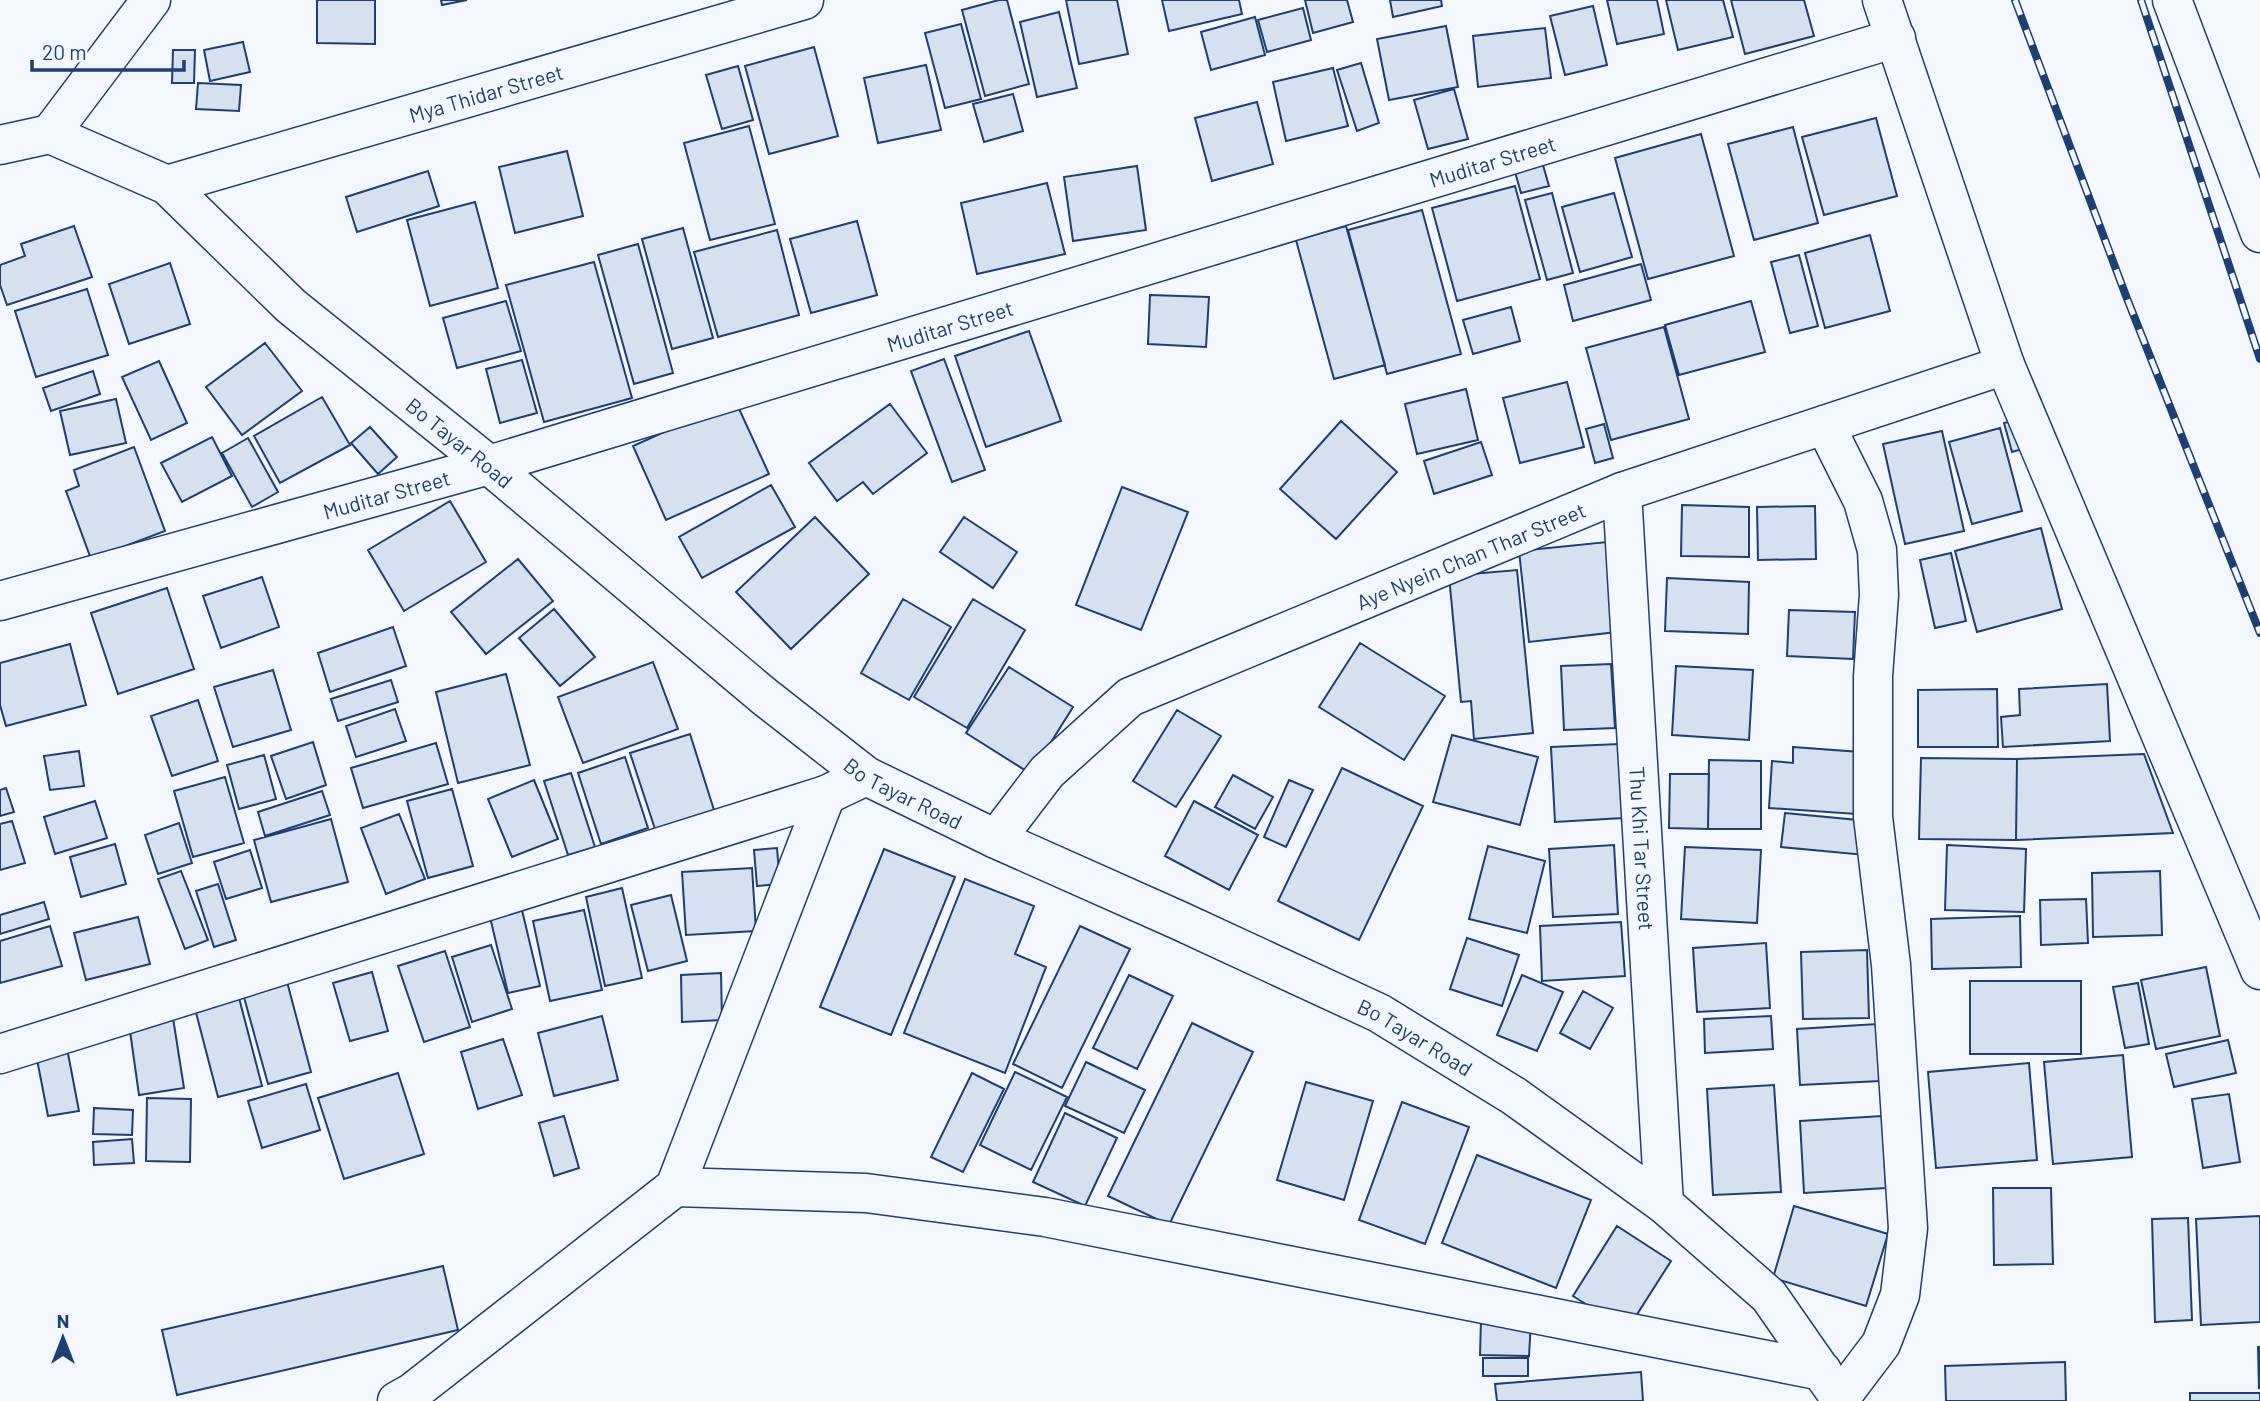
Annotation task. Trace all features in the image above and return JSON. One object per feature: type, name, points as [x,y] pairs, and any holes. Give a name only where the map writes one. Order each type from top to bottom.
[{"type":"street","points":[[0,145],[50,134],[151,0]]},
{"type":"street","name":"Mya Thidar Street","points":[[167,185],[804,0]]},
{"type":"street","points":[[1882,0],[2004,365],[2260,970]]},
{"type":"street","points":[[2172,0],[2260,233]]},
{"type":"street","name":"Muditar Street","points":[[0,601],[489,465],[1896,38]]},
{"type":"street","name":"Bo Tayar Road","points":[[50,134],[167,185],[291,306],[489,465],[765,698],[866,776],[996,839],[1379,1013],[1514,1096],[1664,1204],[1769,1296],[1835,1390]]},
{"type":"street","name":"Aye Nyein Chan Thar Street","points":[[996,839],[1047,772],[1130,698],[1622,492],[2004,365]]},
{"type":"street","points":[[675,1187],[866,1193],[1045,1217],[1835,1390],[1881,1344],[1900,1295],[1908,1228],[1891,965],[1872,817],[1873,676],[1879,595],[1877,550],[1863,502],[1825,425]]},
{"type":"street","name":"Thu Khi Tar Street","points":[[1622,492],[1664,1204]]},
{"type":"street","points":[[0,1054],[826,795],[866,776]]},
{"type":"street","points":[[397,1401],[413,1392],[675,1187],[826,795]]},
{"type":"building","points":[[317,0],[375,0],[375,44],[317,43]]},
{"type":"building","points":[[441,0],[467,0],[442,5]]},
{"type":"building","points":[[1007,0],[1029,84],[985,96],[962,10]]},
{"type":"building","points":[[1066,0],[1117,0],[1128,54],[1079,64]]},
{"type":"building","points":[[1162,0],[1239,0],[1242,14],[1169,31]]},
{"type":"building","points":[[1305,0],[1347,0],[1353,22],[1313,33]]},
{"type":"building","points":[[1390,0],[1441,0],[1442,6],[1393,17]]},
{"type":"building","points":[[1607,0],[1657,0],[1664,34],[1617,44]]},
{"type":"building","points":[[1666,0],[1723,0],[1733,37],[1678,50]]},
{"type":"building","points":[[1731,0],[1804,0],[1814,36],[1745,54]]},
{"type":"building","points":[[1593,6],[1607,65],[1565,75],[1550,16]]},
{"type":"building","points":[[1303,8],[1311,40],[1267,52],[1258,20]]},
{"type":"building","points":[[1059,12],[1077,88],[1037,97],[1020,22]]},
{"type":"building","points":[[1255,17],[1265,55],[1211,70],[1201,32]]},
{"type":"building","points":[[961,24],[981,99],[945,108],[925,33]]},
{"type":"building","points":[[1446,26],[1458,87],[1389,100],[1377,39]]},
{"type":"building","points":[[1545,28],[1551,78],[1478,87],[1473,36]]},
{"type":"building","points":[[243,42],[250,72],[210,81],[204,50]]},
{"type":"building","points":[[814,47],[838,136],[769,154],[745,66]]},
{"type":"building","points":[[173,50],[195,50],[194,83],[172,83]]},
{"type":"building","points":[[1361,63],[1379,123],[1357,131],[1337,70]]},
{"type":"building","points":[[926,65],[941,130],[878,143],[864,78]]},
{"type":"building","points":[[738,66],[753,120],[722,129],[706,75]]},
{"type":"building","points":[[1333,68],[1348,126],[1286,141],[1273,82]]},
{"type":"building","points":[[198,83],[241,85],[239,111],[196,109]]},
{"type":"building","points":[[1454,89],[1468,139],[1428,149],[1414,100]]},
{"type":"building","points":[[1013,94],[1023,131],[984,142],[973,104]]},
{"type":"building","points":[[1257,102],[1273,164],[1212,181],[1195,118]]},
{"type":"building","points":[[1876,118],[1897,196],[1824,215],[1802,137]]},
{"type":"building","points":[[749,126],[775,224],[710,240],[684,143]]},
{"type":"building","points":[[1793,127],[1818,223],[1754,240],[1728,144]]},
{"type":"building","points":[[1701,134],[1734,256],[1648,279],[1615,158]]},
{"type":"building","points":[[567,151],[583,216],[515,233],[499,167]]},
{"type":"building","points":[[1541,158],[1549,186],[1521,193],[1513,165]]},
{"type":"building","points":[[1137,166],[1146,230],[1073,241],[1064,177]]},
{"type":"building","points":[[428,171],[439,206],[357,232],[346,197]]},
{"type":"building","points":[[1047,183],[1065,254],[977,274],[961,203]]},
{"type":"building","points":[[1515,186],[1540,279],[1457,301],[1432,208]]},
{"type":"building","points":[[1552,193],[1573,273],[1547,280],[1525,200]]},
{"type":"building","points":[[1614,193],[1632,257],[1580,272],[1562,207]]},
{"type":"building","points":[[475,202],[498,288],[430,306],[407,220]]},
{"type":"building","points":[[1422,210],[1461,354],[1387,374],[1348,230]]},
{"type":"building","points":[[857,221],[877,295],[811,313],[790,239]]},
{"type":"building","points":[[74,226],[92,277],[7,305],[0,285],[0,265],[25,256],[21,244]]},
{"type":"building","points":[[1346,226],[1385,365],[1334,379],[1296,240]]},
{"type":"building","points":[[683,228],[713,338],[672,349],[642,239]]},
{"type":"building","points":[[777,230],[799,315],[718,337],[694,252]]},
{"type":"building","points":[[1870,235],[1890,311],[1825,328],[1805,253]]},
{"type":"building","points":[[638,244],[673,373],[634,384],[598,255]]},
{"type":"building","points":[[1799,255],[1818,326],[1790,333],[1771,262]]},
{"type":"building","points":[[594,262],[632,398],[544,422],[506,285]]},
{"type":"building","points":[[170,263],[190,324],[129,344],[109,284]]},
{"type":"building","points":[[1641,264],[1651,300],[1573,321],[1564,285]]},
{"type":"building","points":[[87,289],[108,355],[36,377],[15,311]]},
{"type":"building","points":[[1150,295],[1209,297],[1206,347],[1148,344]]},
{"type":"building","points":[[506,301],[521,351],[457,368],[443,318]]},
{"type":"building","points":[[1751,301],[1765,352],[1679,375],[1665,325]]},
{"type":"building","points":[[1511,307],[1520,341],[1473,354],[1463,320]]},
{"type":"building","points":[[1664,327],[1689,419],[1611,440],[1586,348]]},
{"type":"building","points":[[1029,331],[1061,421],[986,447],[955,356]]},
{"type":"building","points":[[265,343],[302,391],[242,435],[206,387]]},
{"type":"building","points":[[944,359],[985,470],[952,482],[911,371]]},
{"type":"building","points":[[522,360],[537,413],[500,423],[486,369]]},
{"type":"building","points":[[159,361],[187,423],[151,440],[122,377]]},
{"type":"building","points":[[93,371],[100,394],[51,411],[43,388]]},
{"type":"building","points":[[1567,382],[1584,447],[1520,463],[1503,398]]},
{"type":"building","points":[[1466,389],[1478,440],[1417,454],[1405,404]]},
{"type":"building","points":[[322,397],[350,445],[280,483],[254,436]]},
{"type":"building","points":[[116,399],[126,443],[70,455],[60,411]]},
{"type":"building","points":[[735,400],[769,474],[666,520],[633,446]]},
{"type":"building","points":[[890,404],[927,453],[873,494],[863,482],[837,501],[809,463]]},
{"type":"building","points":[[2018,420],[2026,448],[2012,452],[2004,423]]},
{"type":"building","points":[[1341,421],[1397,472],[1336,539],[1280,489]]},
{"type":"building","points":[[1604,424],[1613,458],[1595,463],[1586,429]]},
{"type":"building","points":[[370,427],[397,457],[378,474],[351,443]]},
{"type":"building","points":[[2000,428],[2022,511],[1972,524],[1949,442]]},
{"type":"building","points":[[1942,431],[1964,531],[1905,544],[1883,444]]},
{"type":"building","points":[[212,437],[232,476],[182,502],[161,463]]},
{"type":"building","points":[[248,438],[278,492],[252,507],[222,453]]},
{"type":"building","points":[[1481,442],[1492,475],[1434,494],[1424,461]]},
{"type":"building","points":[[134,447],[165,531],[91,559],[66,491],[79,486],[74,470]]},
{"type":"building","points":[[771,485],[795,527],[702,578],[679,537]]},
{"type":"building","points":[[1122,487],[1188,512],[1141,630],[1076,605]]},
{"type":"building","points":[[450,501],[486,562],[404,611],[368,550]]},
{"type":"building","points":[[1682,505],[1749,507],[1749,557],[1681,556]]},
{"type":"building","points":[[1815,506],[1816,559],[1758,560],[1757,507]]},
{"type":"building","points":[[815,517],[869,574],[791,649],[736,592]]},
{"type":"building","points":[[964,517],[1017,552],[993,588],[940,552]]},
{"type":"building","points":[[2041,528],[2062,609],[1977,632],[1955,551]]},
{"type":"building","points":[[1607,542],[1617,632],[1529,642],[1519,551]]},
{"type":"building","points":[[1951,553],[1966,621],[1935,628],[1920,560]]},
{"type":"building","points":[[518,559],[553,601],[486,654],[451,612]]},
{"type":"building","points":[[1517,570],[1533,733],[1474,739],[1471,701],[1461,702],[1449,576]]},
{"type":"building","points":[[262,577],[279,627],[221,648],[203,596]]},
{"type":"building","points":[[1667,578],[1749,582],[1748,634],[1665,631]]},
{"type":"building","points":[[167,588],[194,669],[118,694],[91,613]]},
{"type":"building","points":[[903,599],[951,627],[909,700],[861,673]]},
{"type":"building","points":[[973,599],[1025,630],[967,728],[914,697]]},
{"type":"building","points":[[554,609],[595,657],[560,686],[519,638]]},
{"type":"building","points":[[1789,610],[1855,612],[1853,659],[1787,656]]},
{"type":"building","points":[[393,627],[406,666],[330,692],[318,653]]},
{"type":"building","points":[[1360,643],[1445,696],[1404,760],[1319,707]]},
{"type":"building","points":[[70,644],[86,705],[6,726],[0,705],[0,663]]},
{"type":"building","points":[[653,662],[678,729],[583,763],[558,697]]},
{"type":"building","points":[[1611,664],[1615,728],[1564,730],[1561,666]]},
{"type":"building","points":[[1676,666],[1753,670],[1749,740],[1672,735]]},
{"type":"building","points":[[1009,667],[1073,707],[1031,774],[966,733]]},
{"type":"building","points":[[273,670],[291,730],[233,747],[214,687]]},
{"type":"building","points":[[506,674],[530,765],[458,783],[436,692]]},
{"type":"building","points":[[391,680],[398,702],[338,721],[331,699]]},
{"type":"building","points":[[2107,684],[2110,741],[2003,747],[2001,717],[2020,715],[2019,689]]},
{"type":"building","points":[[1997,689],[1998,747],[1918,747],[1918,690]]},
{"type":"building","points":[[198,700],[218,761],[172,776],[151,716]]},
{"type":"building","points":[[395,709],[406,741],[356,757],[346,726]]},
{"type":"building","points":[[1177,710],[1221,736],[1176,807],[1133,781]]},
{"type":"building","points":[[690,734],[714,810],[655,829],[630,753]]},
{"type":"building","points":[[1452,735],[1538,757],[1520,825],[1433,802]]},
{"type":"building","points":[[313,742],[326,785],[286,799],[271,756]]},
{"type":"building","points":[[436,743],[448,784],[363,808],[351,768]]},
{"type":"building","points":[[1619,744],[1623,818],[1555,822],[1551,747]]},
{"type":"building","points":[[1793,747],[1860,752],[1856,814],[1769,808],[1772,761],[1793,763]]},
{"type":"building","points":[[79,751],[84,786],[50,790],[44,756]]},
{"type":"building","points":[[2144,754],[2173,833],[2016,840],[2017,759]]},
{"type":"building","points":[[264,755],[276,799],[239,809],[227,765]]},
{"type":"building","points":[[625,757],[648,828],[601,844],[578,773]]},
{"type":"building","points":[[1921,758],[2017,759],[2016,840],[1919,839]]},
{"type":"building","points":[[1709,760],[1761,761],[1761,829],[1708,829]]},
{"type":"building","points":[[1342,768],[1423,806],[1359,940],[1278,901]]},
{"type":"building","points":[[571,773],[595,847],[568,855],[544,781]]},
{"type":"building","points":[[1670,774],[1709,774],[1708,829],[1669,828]]},
{"type":"building","points":[[1233,775],[1273,797],[1255,829],[1215,807]]},
{"type":"building","points":[[225,777],[244,843],[193,857],[174,791]]},
{"type":"building","points":[[534,780],[558,839],[512,857],[488,799]]},
{"type":"building","points":[[1289,780],[1313,790],[1286,847],[1264,837]]},
{"type":"building","points":[[6,788],[14,812],[0,816],[0,790]]},
{"type":"building","points":[[452,789],[473,866],[428,878],[407,801]]},
{"type":"building","points":[[322,791],[330,815],[265,836],[258,812]]},
{"type":"building","points":[[95,801],[107,838],[55,854],[44,817]]},
{"type":"building","points":[[1194,801],[1258,835],[1229,890],[1165,856]]},
{"type":"building","points":[[1785,813],[1868,821],[1865,855],[1781,847]]},
{"type":"building","points":[[399,814],[425,879],[386,894],[361,828]]},
{"type":"building","points":[[331,819],[348,882],[271,902],[254,840]]},
{"type":"building","points":[[12,821],[25,863],[0,870],[0,824]]},
{"type":"building","points":[[179,823],[192,863],[158,874],[145,835]]},
{"type":"building","points":[[115,844],[126,884],[81,897],[70,857]]},
{"type":"building","points":[[1614,845],[1618,914],[1553,917],[1549,849]]},
{"type":"building","points":[[1947,845],[2026,849],[2024,912],[1945,910]]},
{"type":"building","points":[[1488,846],[1545,861],[1527,933],[1469,919]]},
{"type":"building","points":[[1685,847],[1761,850],[1757,923],[1681,919]]},
{"type":"building","points":[[777,848],[780,884],[757,886],[754,850]]},
{"type":"building","points":[[884,849],[955,877],[891,1035],[820,1007]]},
{"type":"building","points":[[250,850],[262,888],[226,899],[214,862]]},
{"type":"building","points":[[752,868],[756,931],[686,935],[682,872]]},
{"type":"building","points":[[181,871],[208,940],[185,949],[158,879]]},
{"type":"building","points":[[2160,871],[2162,935],[2093,937],[2092,873]]},
{"type":"building","points":[[965,879],[1034,906],[1015,954],[1046,967],[1005,1073],[904,1033]]},
{"type":"building","points":[[218,884],[236,940],[214,947],[196,891]]},
{"type":"building","points":[[622,888],[642,978],[605,986],[586,897]]},
{"type":"building","points":[[671,895],[687,961],[648,971],[631,905]]},
{"type":"building","points":[[2086,899],[2088,943],[2041,945],[2040,900]]},
{"type":"building","points":[[44,902],[49,919],[0,934],[0,915]]},
{"type":"building","points":[[522,910],[540,986],[508,993],[490,917]]},
{"type":"building","points":[[584,910],[602,990],[550,1001],[533,921]]},
{"type":"building","points":[[2020,916],[2021,967],[1932,969],[1931,919]]},
{"type":"building","points":[[138,917],[150,964],[86,980],[74,933]]},
{"type":"building","points":[[1621,922],[1625,976],[1542,981],[1540,926]]},
{"type":"building","points":[[50,926],[62,966],[0,983],[0,941]]},
{"type":"building","points":[[1080,926],[1130,949],[1062,1088],[1013,1064]]},
{"type":"building","points":[[1467,938],[1519,955],[1502,1006],[1450,989]]},
{"type":"building","points":[[1766,943],[1770,1008],[1697,1012],[1693,948]]},
{"type":"building","points":[[491,945],[512,1009],[472,1022],[452,957]]},
{"type":"building","points":[[1867,950],[1869,1018],[1803,1019],[1801,952]]},
{"type":"building","points":[[445,951],[470,1027],[424,1042],[398,966]]},
{"type":"building","points":[[2206,967],[2220,1036],[2156,1049],[2141,980]]},
{"type":"building","points":[[372,972],[388,1031],[350,1041],[333,983]]},
{"type":"building","points":[[721,973],[722,1020],[682,1022],[681,975]]},
{"type":"building","points":[[1129,975],[1173,996],[1137,1069],[1093,1048]]},
{"type":"building","points":[[1522,975],[1563,992],[1537,1051],[1497,1035]]},
{"type":"building","points":[[286,978],[311,1072],[268,1084],[242,990]]},
{"type":"building","points":[[1970,981],[2081,981],[2081,1054],[1970,1054]]},
{"type":"building","points":[[2138,983],[2149,1044],[2125,1048],[2113,987]]},
{"type":"building","points":[[1583,991],[1613,1008],[1590,1049],[1560,1033]]},
{"type":"building","points":[[238,994],[262,1086],[218,1097],[194,1005]]},
{"type":"building","points":[[602,1016],[618,1080],[554,1096],[538,1033]]},
{"type":"building","points":[[1771,1016],[1773,1049],[1705,1053],[1704,1019]]},
{"type":"building","points":[[173,1018],[184,1088],[139,1095],[129,1024]]},
{"type":"building","points":[[1192,1023],[1253,1052],[1169,1225],[1108,1196]]},
{"type":"building","points":[[1877,1024],[1880,1081],[1800,1085],[1797,1029]]},
{"type":"building","points":[[503,1039],[522,1095],[478,1109],[461,1052]]},
{"type":"building","points":[[2228,1040],[2236,1073],[2174,1087],[2166,1054]]},
{"type":"building","points":[[66,1043],[79,1111],[48,1116],[35,1049]]},
{"type":"building","points":[[2123,1055],[2132,1157],[2053,1164],[2044,1062]]},
{"type":"building","points":[[1086,1062],[1145,1090],[1124,1133],[1065,1106]]},
{"type":"building","points":[[2029,1063],[2037,1160],[1936,1168],[1928,1072]]},
{"type":"building","points":[[1015,1072],[1067,1097],[1031,1170],[980,1145]]},
{"type":"building","points":[[398,1073],[424,1154],[344,1179],[318,1098]]},
{"type":"building","points":[[972,1073],[1004,1089],[963,1172],[931,1157]]},
{"type":"building","points":[[1306,1082],[1373,1101],[1344,1200],[1277,1180]]},
{"type":"building","points":[[306,1084],[320,1130],[262,1148],[248,1101]]},
{"type":"building","points":[[1774,1085],[1781,1192],[1713,1195],[1707,1089]]},
{"type":"building","points":[[2229,1094],[2240,1162],[2203,1168],[2192,1099]]},
{"type":"building","points":[[147,1098],[191,1099],[190,1162],[146,1161]]},
{"type":"building","points":[[1402,1102],[1469,1127],[1425,1244],[1359,1220]]},
{"type":"building","points":[[94,1108],[133,1110],[132,1135],[93,1134]]},
{"type":"building","points":[[1065,1113],[1117,1138],[1085,1206],[1033,1182]]},
{"type":"building","points":[[564,1116],[579,1168],[554,1176],[539,1123]]},
{"type":"building","points":[[1882,1116],[1886,1188],[1804,1193],[1800,1121]]},
{"type":"building","points":[[132,1139],[134,1163],[94,1165],[93,1142]]},
{"type":"building","points":[[1477,1155],[1591,1200],[1556,1288],[1442,1243]]},
{"type":"building","points":[[1993,1188],[2051,1188],[2053,1264],[1994,1265]]},
{"type":"building","points":[[1794,1206],[1888,1234],[1866,1306],[1773,1278]]},
{"type":"building","points":[[2260,1216],[2260,1322],[2201,1325],[2196,1219]]},
{"type":"building","points":[[2188,1218],[2192,1320],[2155,1322],[2152,1219]]},
{"type":"building","points":[[1617,1226],[1671,1261],[1627,1330],[1573,1296]]},
{"type":"building","points":[[443,1266],[458,1330],[177,1395],[162,1330]]},
{"type":"building","points":[[1481,1319],[1531,1321],[1529,1356],[1480,1355]]},
{"type":"building","points":[[2258,1347],[2260,1347],[2259,1389]]},
{"type":"building","points":[[1483,1358],[1528,1358],[1528,1376],[1483,1376]]},
{"type":"building","points":[[2065,1362],[2066,1401],[1946,1401],[1945,1366]]},
{"type":"building","points":[[1641,1372],[1643,1401],[1497,1401],[1495,1384]]},
{"type":"building","points":[[2190,1393],[2260,1393],[2260,1401],[2190,1401]]},
{"type":"railway","points":[[2015,0],[2126,296],[2260,633]]},
{"type":"railway","points":[[2141,0],[2260,359]]}]
